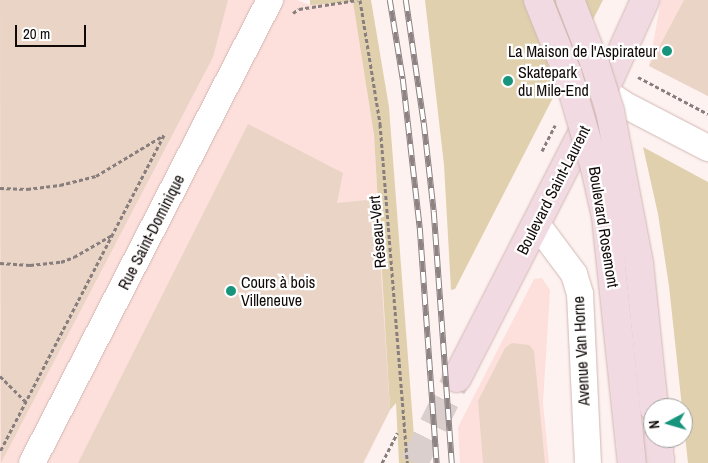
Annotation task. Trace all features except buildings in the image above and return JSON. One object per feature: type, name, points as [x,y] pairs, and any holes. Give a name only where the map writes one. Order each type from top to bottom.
[{"type":"main road","name":"Boulevard Rosemont","points":[[538,0],[568,75],[595,168],[606,217],[632,463]]},
{"type":"main road","name":"Boulevard Rosemont","points":[[570,0],[595,64],[610,111],[640,263],[653,398]]},
{"type":"main road","name":"Boulevard Saint-Laurent","points":[[457,378],[604,90],[645,0]]},
{"type":"main road","points":[[659,448],[660,463]]},
{"type":"street","name":"Rue Saint-Dominique","points":[[32,463],[279,8]]},
{"type":"street","points":[[604,90],[623,104],[708,148]]},
{"type":"street","name":"Avenue Van Horne","points":[[536,223],[574,274],[580,294],[588,463]]},
{"type":"path","points":[[279,8],[299,9],[358,0]]},
{"type":"path","name":"Réseau-Vert","points":[[358,0],[380,124],[407,463]]},
{"type":"path","points":[[640,79],[708,114]]},
{"type":"path","points":[[0,188],[60,185],[96,176],[164,135],[0,452]]},
{"type":"path","points":[[0,263],[30,265],[61,262],[112,235]]},
{"type":"path","points":[[0,376],[27,403]]},
{"type":"path","points":[[382,463],[397,433]]},
{"type":"shaded area","points":[[0,0],[297,0],[310,5],[353,1],[374,135],[390,410],[364,463],[0,463]]},
{"type":"shaded area","points":[[310,0],[371,0],[389,107],[416,463],[399,463],[396,403],[390,410],[374,135],[353,2],[310,5]]},
{"type":"shaded area","points":[[425,0],[603,0],[455,289],[451,290],[444,165]]},
{"type":"shaded area","points":[[661,0],[708,0],[708,96],[649,66]]},
{"type":"shaded area","points":[[643,147],[708,182],[708,463],[688,463],[686,448],[693,448],[693,398],[681,398],[669,286],[658,214]]},
{"type":"shaded area","points":[[542,278],[550,290],[543,403],[549,463],[460,463],[458,427],[534,279]]},
{"type":"tunnel","points":[[414,463],[457,378]]},
{"type":"railway","points":[[390,0],[403,79],[420,228],[437,463]]},
{"type":"railway","points":[[406,0],[424,123],[434,212],[452,463]]},
{"type":"place","name":"La Maison de l'Aspirateur","points":[[667,51]]},
{"type":"place","name":"Skatepark du Mile-End","points":[[508,81]]},
{"type":"place","name":"Cours à bois Villeneuve","points":[[231,291]]}]
